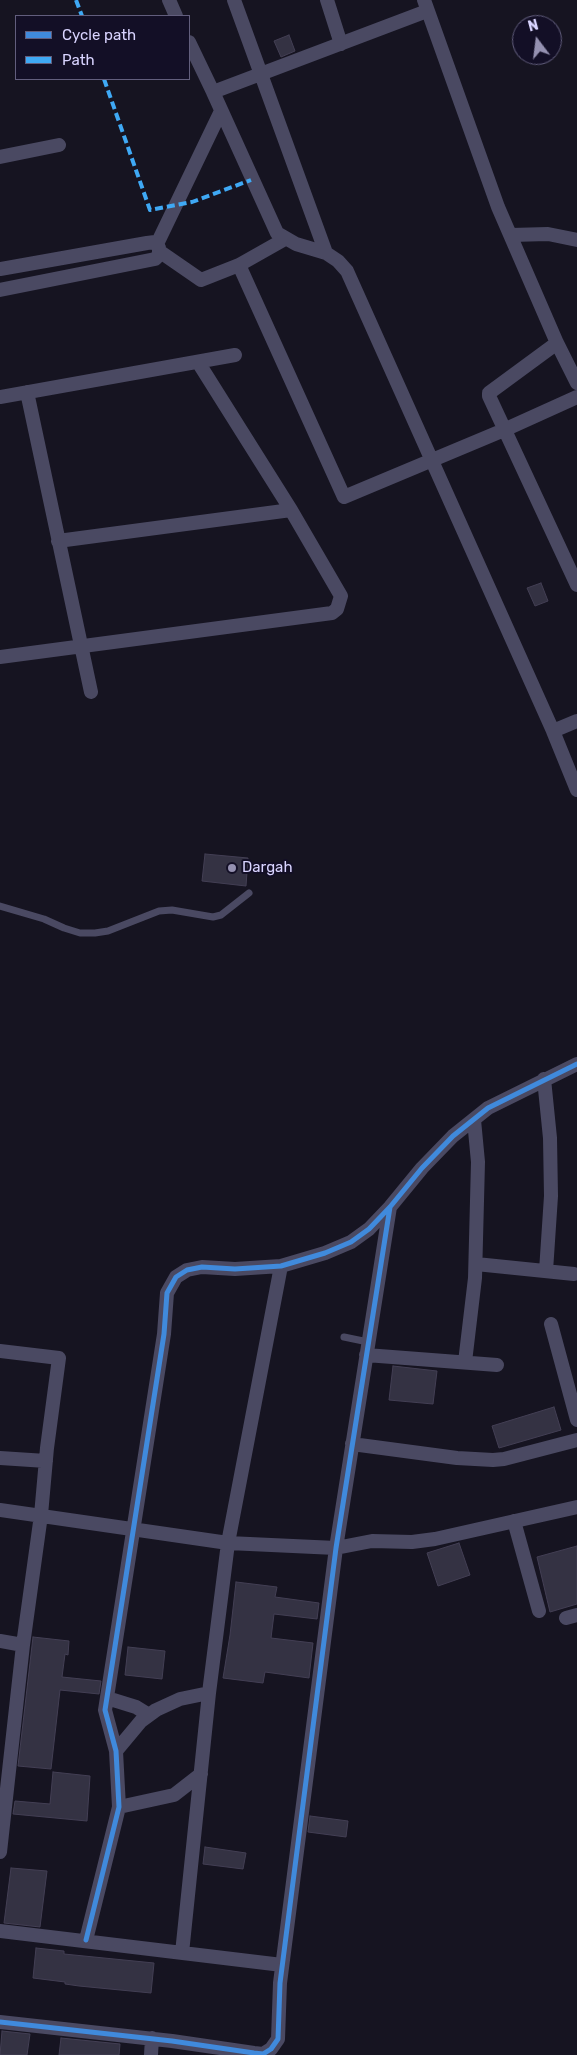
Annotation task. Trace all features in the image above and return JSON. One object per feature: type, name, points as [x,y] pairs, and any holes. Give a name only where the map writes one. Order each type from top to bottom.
[{"type":"street","points":[[169,0],[176,15]]},
{"type":"street","points":[[234,0],[326,253]]},
{"type":"street","points":[[327,0],[341,44]]},
{"type":"street","points":[[213,92],[341,44],[425,5],[498,208],[557,343],[577,383]]},
{"type":"street","points":[[190,44],[277,233],[285,239],[326,253],[338,261],[350,276],[553,731],[577,790]]},
{"type":"street","points":[[0,290],[155,259],[158,248],[221,111]]},
{"type":"street","points":[[0,157],[59,145]]},
{"type":"street","points":[[511,236],[548,234],[577,240]]},
{"type":"street","points":[[0,270],[148,243],[158,248],[201,280],[239,265],[285,239]]},
{"type":"street","points":[[239,265],[344,496],[504,430],[577,397]]},
{"type":"street","points":[[557,343],[489,393],[489,400],[577,585]]},
{"type":"street","points":[[0,397],[235,355]]},
{"type":"street","points":[[0,657],[332,614],[337,609],[340,596],[291,510],[198,362]]},
{"type":"street","points":[[27,392],[91,692]]},
{"type":"street","points":[[58,541],[291,510]]},
{"type":"street","points":[[553,731],[577,720]]},
{"type":"street","points":[[86,1940],[119,1807],[116,1751],[105,1710],[164,1334],[167,1293],[176,1277],[187,1270],[202,1267],[236,1269],[281,1266],[325,1253],[351,1242],[369,1229],[422,1168],[453,1136],[488,1108],[577,1064]]},
{"type":"street","points":[[544,1079],[550,1138],[551,1196],[546,1271]]},
{"type":"street","points":[[465,1362],[476,1264],[478,1162],[474,1120]]},
{"type":"street","points":[[0,2022],[152,2038],[263,2054],[272,2050],[278,2039],[282,1965],[336,1548],[390,1207]]},
{"type":"street","points":[[476,1264],[574,1274]]},
{"type":"street","points":[[182,1953],[209,1692],[228,1543],[281,1266]]},
{"type":"street","points":[[551,1324],[577,1420]]},
{"type":"street","points":[[367,1348],[497,1365]]},
{"type":"street","points":[[0,1351],[59,1358],[46,1461],[42,1515],[23,1645],[0,1844]]},
{"type":"street","points":[[352,1444],[457,1458],[493,1460],[504,1459],[577,1440]]},
{"type":"street","points":[[0,1458],[46,1461]]},
{"type":"street","points":[[0,1510],[228,1543],[336,1548],[372,1541],[412,1542],[435,1539],[577,1507]]},
{"type":"street","points":[[514,1521],[538,1611]]},
{"type":"street","points":[[0,1641],[23,1645]]},
{"type":"street","points":[[116,1751],[141,1720],[180,1699],[209,1692]]},
{"type":"street","points":[[107,1698],[136,1707],[149,1715]]},
{"type":"street","points":[[119,1807],[174,1795],[201,1774]]},
{"type":"street","points":[[0,1931],[282,1965]]},
{"type":"street","points":[[150,2055],[152,2038]]},
{"type":"lane","points":[[0,906],[44,919],[64,928],[95,933],[108,931],[159,911],[172,910],[212,917],[221,915],[249,893]]},
{"type":"lane","points":[[344,1337],[367,1348]]},
{"type":"building","points":[[289,35],[295,51],[281,57],[274,41]]},
{"type":"building","points":[[541,583],[548,601],[535,606],[527,588]]},
{"type":"building","points":[[205,854],[248,858],[246,886],[202,881]]},
{"type":"building","points":[[393,1366],[437,1371],[433,1404],[389,1400]]},
{"type":"building","points":[[554,1407],[561,1430],[499,1448],[492,1426]]},
{"type":"building","points":[[459,1543],[470,1575],[438,1586],[427,1553]]},
{"type":"building","points":[[577,1546],[577,1604],[550,1612],[537,1557]]},
{"type":"building","points":[[236,1582],[277,1587],[275,1597],[319,1603],[317,1619],[274,1614],[271,1638],[313,1643],[309,1678],[265,1672],[263,1683],[223,1678]]},
{"type":"building","points":[[33,1637],[69,1641],[68,1655],[65,1654],[62,1677],[101,1681],[99,1694],[60,1690],[51,1769],[18,1766]]},
{"type":"building","points":[[128,1647],[165,1651],[162,1679],[125,1675]]},
{"type":"building","points":[[53,1772],[90,1776],[87,1821],[13,1814],[15,1801],[50,1804]]},
{"type":"building","points":[[310,1816],[348,1821],[346,1837],[308,1832]]},
{"type":"building","points":[[205,1847],[246,1853],[243,1869],[203,1864]]},
{"type":"building","points":[[11,1868],[47,1871],[40,1927],[4,1923]]},
{"type":"building","points":[[36,1948],[64,1951],[64,1954],[154,1963],[151,1993],[79,1986],[65,1984],[65,1982],[33,1978]]},
{"type":"building","points":[[2,2031],[30,2034],[27,2055],[0,2055]]},
{"type":"building","points":[[61,2038],[120,2044],[119,2055],[59,2055]]},
{"type":"marked path","points":[[76,0],[82,15]]},
{"type":"marked path","points":[[104,80],[150,210],[192,202],[251,180]]},
{"type":"cycle path","points":[[86,1940],[119,1807],[116,1751],[105,1710],[164,1334],[167,1293],[176,1277],[187,1270],[202,1267],[235,1269],[281,1266],[325,1253],[351,1242],[369,1229],[422,1168],[453,1136],[488,1108],[577,1064]]},
{"type":"cycle path","points":[[0,2022],[172,2041],[263,2054],[271,2049],[278,2039],[280,1983],[336,1548],[390,1207]]},
{"type":"place","name":"Dargah","points":[[232,868]]}]
